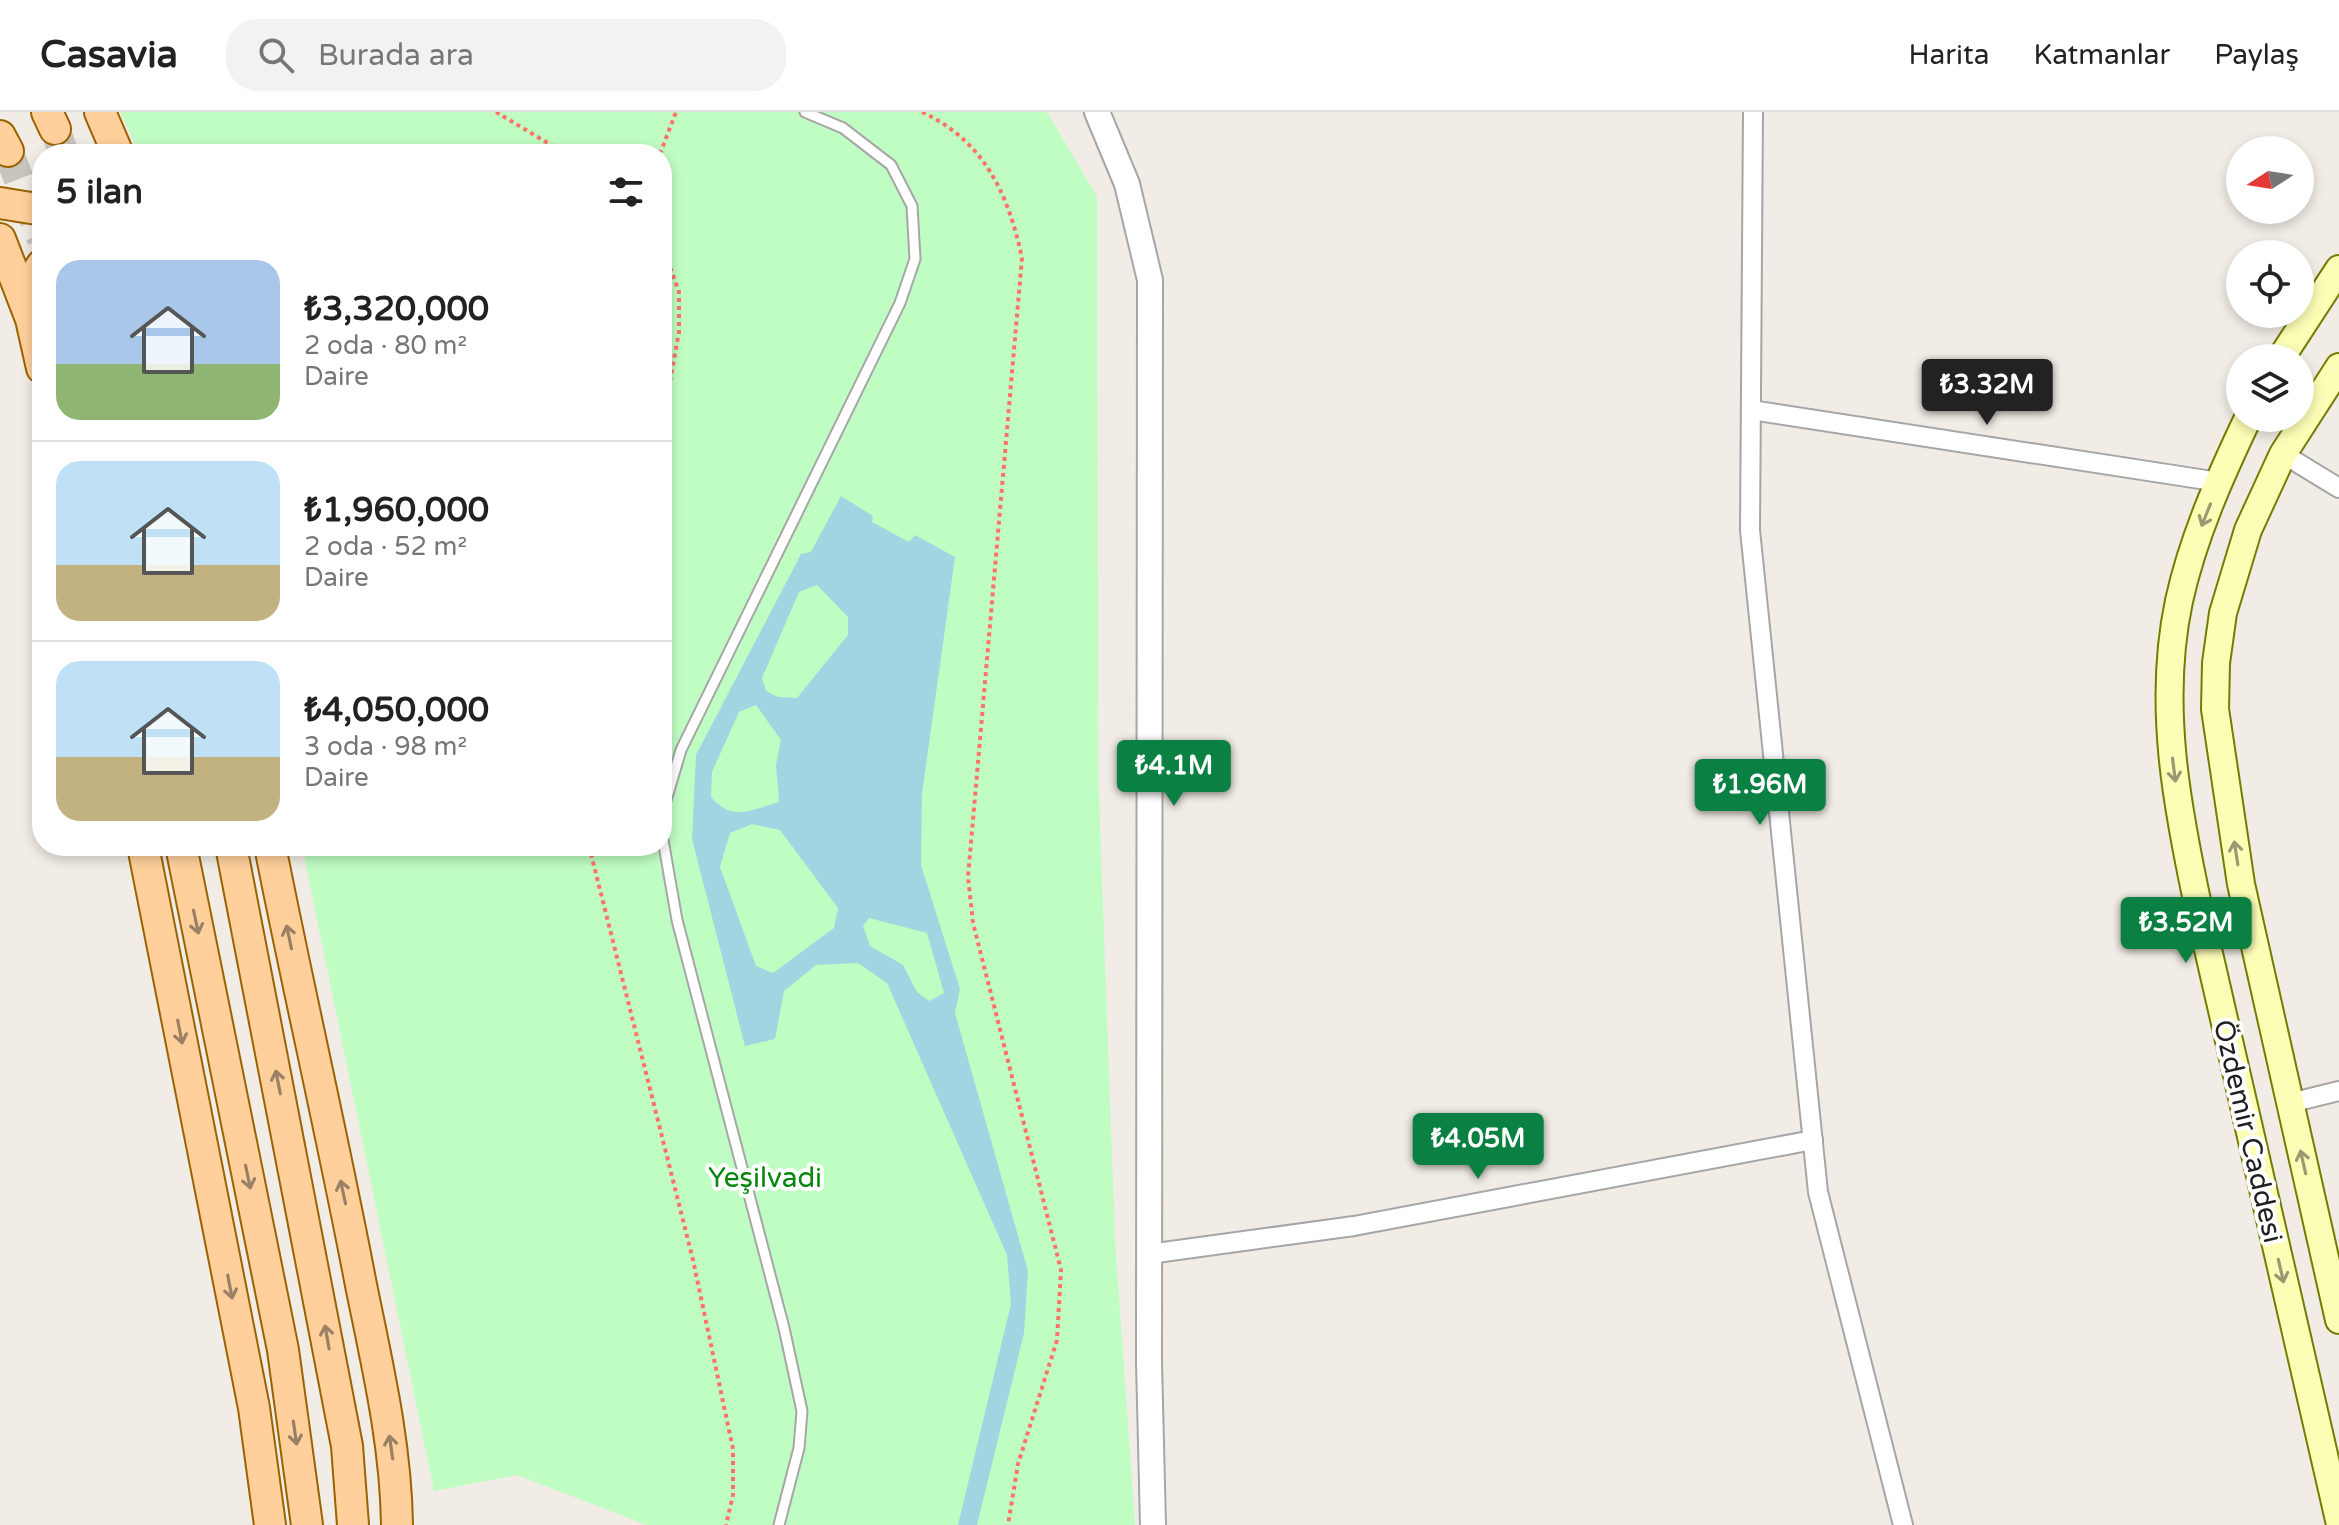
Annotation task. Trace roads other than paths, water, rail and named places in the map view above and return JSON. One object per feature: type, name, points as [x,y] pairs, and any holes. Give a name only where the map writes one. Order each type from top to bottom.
[{"type":"main road","points":[[101,144],[102,117]]},
{"type":"main road","points":[[102,117],[114,144]]},
{"type":"main road","points":[[0,203],[32,208]]},
{"type":"main road","points":[[0,239],[32,323]]},
{"type":"main road","points":[[2290,344],[2339,269]]},
{"type":"main road","points":[[31,319],[32,280]]},
{"type":"main road","name":"Özdemir Caddesi","points":[[2339,367],[2283,454],[2248,530],[2230,587],[2216,663],[2215,709],[2241,884],[2339,1320]]},
{"type":"main road","name":"Özdemir Caddesi","points":[[2242,432],[2195,542],[2179,602],[2171,666],[2170,737],[2180,822],[2339,1520]]},
{"type":"main road","points":[[145,856],[254,1408],[270,1525]]},
{"type":"main road","points":[[183,856],[283,1350],[307,1525]]},
{"type":"main road","points":[[233,856],[347,1446],[353,1525]]},
{"type":"main road","points":[[272,856],[379,1374],[399,1522]]},
{"type":"street","points":[[1097,112],[1127,184],[1150,280],[1149,1254],[1153,1525]]},
{"type":"street","points":[[1753,112],[1750,530],[1818,1192],[1903,1525]]},
{"type":"street","points":[[1751,410],[2219,482]]},
{"type":"street","points":[[2283,454],[2339,488]]},
{"type":"street","points":[[2290,1103],[2339,1091]]},
{"type":"street","points":[[1149,1254],[1354,1226],[1813,1140]]},
{"type":"lane","points":[[672,780],[681,750],[900,303],[915,259],[912,206],[891,165],[843,128],[805,112]]},
{"type":"lane","points":[[666,856],[677,920],[784,1328],[802,1411],[799,1448],[779,1525]]},
{"type":"water","points":[[841,496],[873,516],[872,522],[909,542],[915,535],[955,557],[922,794],[921,865],[960,989],[955,1013],[1028,1271],[1024,1333],[977,1525],[958,1525],[1011,1304],[1007,1255],[887,983],[858,963],[816,965],[784,991],[775,1039],[745,1046],[692,839],[696,755],[801,554],[811,552]],"holes":[[[817,585],[848,617],[848,635],[797,698],[778,697],[766,691],[762,678],[799,592]],[[756,705],[781,740],[776,765],[779,802],[751,811],[734,812],[711,797],[712,772],[739,712]],[[752,824],[780,830],[838,908],[834,928],[773,973],[756,966],[720,867],[730,833]],[[869,918],[927,933],[944,993],[929,1001],[917,992],[903,965],[870,946],[863,926]]]},
{"type":"tunnel","points":[[55,129],[60,144]]},
{"type":"tunnel","points":[[8,151],[32,213]]},
{"type":"park label","name":"Yeşilvadi","points":[[765,1177]]}]
